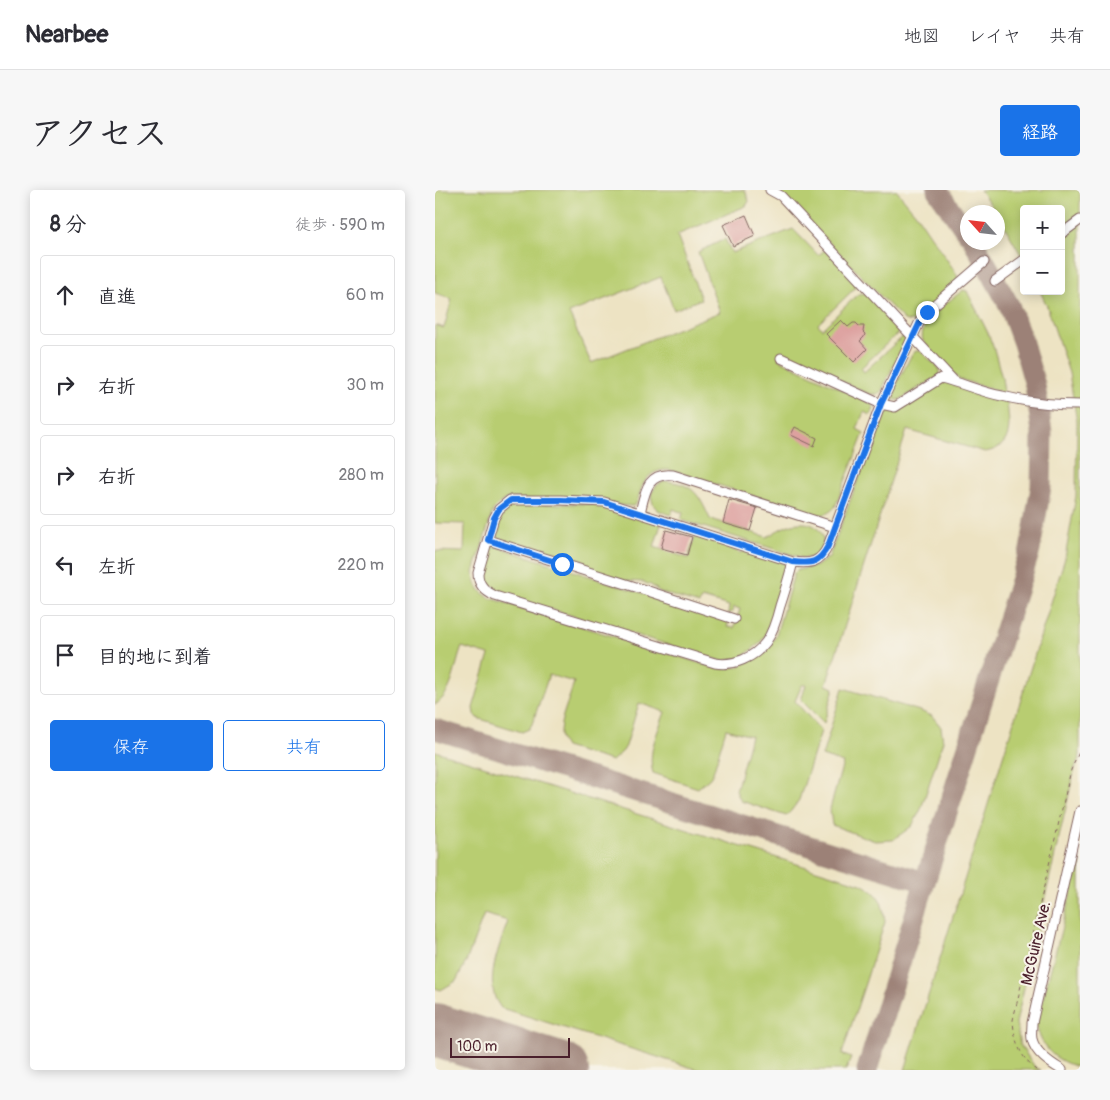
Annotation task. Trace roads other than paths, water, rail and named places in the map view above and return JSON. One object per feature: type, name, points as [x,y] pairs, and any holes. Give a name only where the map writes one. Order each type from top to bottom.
[{"type":"lane","points":[[770,190],[781,196],[954,381]]},
{"type":"lane","points":[[1065,231],[1080,220]]},
{"type":"lane","points":[[793,562],[775,624],[767,642],[749,657],[724,665],[495,596],[486,591],[478,579],[478,573],[494,518],[499,509],[511,500],[604,502],[793,562],[806,563],[823,556],[881,404],[921,320],[927,312],[985,262]]},
{"type":"lane","points":[[995,281],[1020,263]]},
{"type":"lane","points":[[781,358],[881,404],[895,407],[941,378],[1000,396],[1038,403],[1080,405]]},
{"type":"lane","points":[[639,513],[646,489],[654,478],[663,474],[673,475],[835,527]]},
{"type":"lane","points":[[488,540],[734,619]]},
{"type":"lane","name":"McGuire Ave.","points":[[1062,1070],[1037,1050],[1032,1039],[1032,1023],[1080,810]]}]
